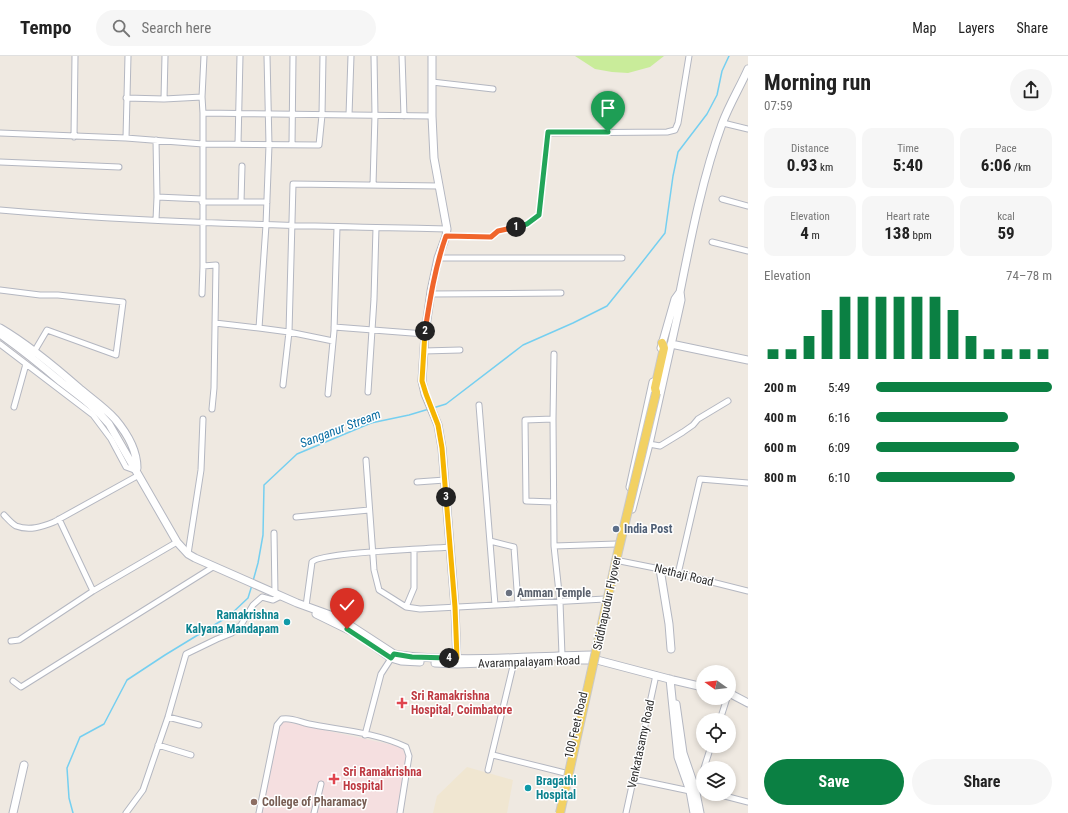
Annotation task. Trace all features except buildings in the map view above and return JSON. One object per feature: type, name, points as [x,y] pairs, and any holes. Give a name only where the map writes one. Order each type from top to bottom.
[{"type":"main road","name":"Siddhapudur Flyover","points":[[561,813],[618,552],[656,393],[664,348],[662,343]]},
{"type":"main road","name":"Siddhapudur Flyover","points":[[660,373],[668,358]]},
{"type":"street","points":[[74,137],[75,56]]},
{"type":"street","points":[[126,138],[128,56]]},
{"type":"street","points":[[164,99],[165,56]]},
{"type":"street","points":[[202,294],[202,97],[204,56]]},
{"type":"street","points":[[238,144],[240,56]]},
{"type":"street","points":[[259,328],[266,225],[269,145],[267,56]]},
{"type":"street","points":[[292,145],[293,56]]},
{"type":"street","points":[[0,133],[126,138],[203,144],[319,145],[322,115],[323,56]]},
{"type":"street","points":[[349,115],[351,56]]},
{"type":"street","points":[[373,185],[375,115],[374,56]]},
{"type":"street","points":[[402,56],[404,116]]},
{"type":"street","points":[[432,56],[434,158],[447,233],[438,258],[431,294],[425,334],[422,381],[438,425],[442,448],[455,607],[457,661]]},
{"type":"street","points":[[0,210],[202,223],[376,228],[491,237],[498,231],[527,224],[539,215],[548,132],[667,132],[675,130],[678,123],[689,56]]},
{"type":"street","points":[[561,813],[604,600],[649,444],[681,300],[680,292],[693,230],[713,152],[723,123],[748,69]]},
{"type":"street","points":[[432,82],[493,89]]},
{"type":"street","points":[[126,98],[164,99],[202,97]]},
{"type":"street","points":[[203,112],[432,116]]},
{"type":"street","points":[[723,123],[748,129]]},
{"type":"street","points":[[156,140],[156,220]]},
{"type":"street","points":[[0,162],[119,167]]},
{"type":"street","points":[[242,166],[242,202]]},
{"type":"street","points":[[283,385],[290,332],[293,184],[439,186]]},
{"type":"street","points":[[157,198],[267,202]]},
{"type":"street","points":[[722,199],[748,206]]},
{"type":"street","points":[[328,394],[334,327],[337,227]]},
{"type":"street","points":[[368,392],[373,330],[376,228]]},
{"type":"street","points":[[712,242],[748,251]]},
{"type":"street","points":[[438,258],[622,258]]},
{"type":"street","points":[[203,266],[216,265],[214,388],[212,410]]},
{"type":"street","points":[[0,290],[122,302],[116,355],[47,330],[34,352]]},
{"type":"street","points":[[593,658],[616,560],[617,544],[662,343],[675,299],[680,292]]},
{"type":"street","points":[[431,294],[561,293]]},
{"type":"street","points":[[215,323],[290,332],[333,341]]},
{"type":"street","points":[[334,327],[425,334]]},
{"type":"street","points":[[0,328],[16,338],[102,406],[115,420],[132,444],[137,463],[137,471]]},
{"type":"street","points":[[0,334],[98,412],[109,424],[177,542],[188,554],[297,603],[324,612],[348,624],[393,656]]},
{"type":"street","points":[[0,344],[93,415],[111,439],[126,467],[137,471]]},
{"type":"street","points":[[671,344],[748,360]]},
{"type":"street","points":[[424,351],[460,350]]},
{"type":"street","points":[[554,354],[554,546],[560,602],[562,656]]},
{"type":"street","points":[[14,407],[26,364]]},
{"type":"street","points":[[649,444],[660,446],[683,432],[698,419],[728,401]]},
{"type":"street","points":[[479,405],[495,605]]},
{"type":"street","points":[[188,554],[201,470],[203,419]]},
{"type":"street","points":[[553,419],[525,420],[526,501],[554,502]]},
{"type":"street","points":[[366,460],[374,570],[379,590],[406,607],[420,609],[604,600]]},
{"type":"street","points":[[4,514],[15,525],[30,528],[43,527],[59,519],[137,471]]},
{"type":"street","points":[[678,574],[700,479],[748,483]]},
{"type":"street","points":[[417,482],[445,480]]},
{"type":"street","points":[[296,517],[369,510]]},
{"type":"street","points":[[59,519],[93,591]]},
{"type":"street","points":[[126,813],[144,790],[168,717],[186,654],[217,639],[232,634],[241,625],[253,605],[262,597],[273,600],[276,594],[274,533]]},
{"type":"street","points":[[490,541],[514,547],[518,604]]},
{"type":"street","points":[[11,641],[19,640],[93,591],[177,542]]},
{"type":"street","points":[[554,546],[617,544]]},
{"type":"street","points":[[306,606],[312,562],[314,560],[328,556],[450,547]]},
{"type":"street","points":[[406,607],[414,588],[414,550]]},
{"type":"street","name":"Nethaji Road","points":[[616,560],[660,569],[748,591]]},
{"type":"street","points":[[13,681],[21,687],[214,567]]},
{"type":"street","points":[[660,569],[669,624],[671,649]]},
{"type":"street","points":[[297,603],[303,609],[320,615],[357,634],[393,656],[457,661],[562,656],[593,658]]},
{"type":"street","points":[[366,735],[381,674],[393,656]]},
{"type":"street","name":"Avarampalayam Road","points":[[457,661],[514,662],[593,658],[696,685]]},
{"type":"street","name":"100 Feet Road","points":[[557,813],[565,773],[593,658]]},
{"type":"street","points":[[488,770],[493,755],[514,662]]},
{"type":"street","name":"Venkatasamy Road","points":[[626,813],[656,675]]},
{"type":"street","points":[[671,680],[678,756],[700,813]]},
{"type":"street","points":[[736,697],[748,703]]},
{"type":"street","points":[[168,717],[199,725]]},
{"type":"street","points":[[259,813],[277,725],[282,719],[290,718],[306,723],[398,743],[406,748],[409,756],[400,813]]},
{"type":"street","points":[[158,745],[191,755]]},
{"type":"street","points":[[493,755],[565,773]]},
{"type":"street","points":[[13,813],[24,765]]},
{"type":"street","points":[[633,779],[696,789]]},
{"type":"street","points":[[314,813],[321,784]]},
{"type":"street","points":[[694,813],[692,789],[696,784]]},
{"type":"street","points":[[736,799],[748,802]]},
{"type":"shaded area","name":"Sri Ramakrishna Hospital","points":[[278,720],[402,747],[406,757],[398,813],[258,813]]},
{"type":"shaded area","points":[[467,767],[513,780],[507,813],[433,813],[437,796]]},
{"type":"green space","points":[[575,56],[664,56],[650,67],[628,73],[595,69]]},
{"type":"waterway","name":"Sanganur Stream","points":[[433,408],[446,404],[523,345],[607,306],[665,233],[678,152],[707,114],[717,95],[722,71],[729,56]]},
{"type":"waterway","name":"Sanganur Stream","points":[[253,581],[263,535],[264,485],[297,454],[371,423],[429,409]]},
{"type":"waterway","name":"Sanganur Stream","points":[[73,813],[69,798],[67,768],[80,737],[104,724],[127,680],[229,616],[248,598],[252,585]]},
{"type":"place","name":"India Post","points":[[616,529]]},
{"type":"place","name":"Amman Temple","points":[[509,593]]},
{"type":"place","name":"Ramakrishna Kalyana Mandapam","points":[[287,622]]},
{"type":"place","name":"Sri Ramakrishna Hospital, Coimbatore","points":[[402,703]]},
{"type":"place","name":"Sri Ramakrishna Hospital","points":[[334,779]]},
{"type":"place","name":"Bragathi Hospital","points":[[528,788]]},
{"type":"place","name":"College of Pharamacy","points":[[254,802]]},
{"type":"route","points":[[347,629],[357,634],[391,658],[394,654],[412,657],[457,658],[455,607],[442,448],[438,425],[422,381],[425,334],[431,291],[438,258],[446,236],[491,237],[498,231],[527,224],[539,215],[548,132],[608,132]]}]
